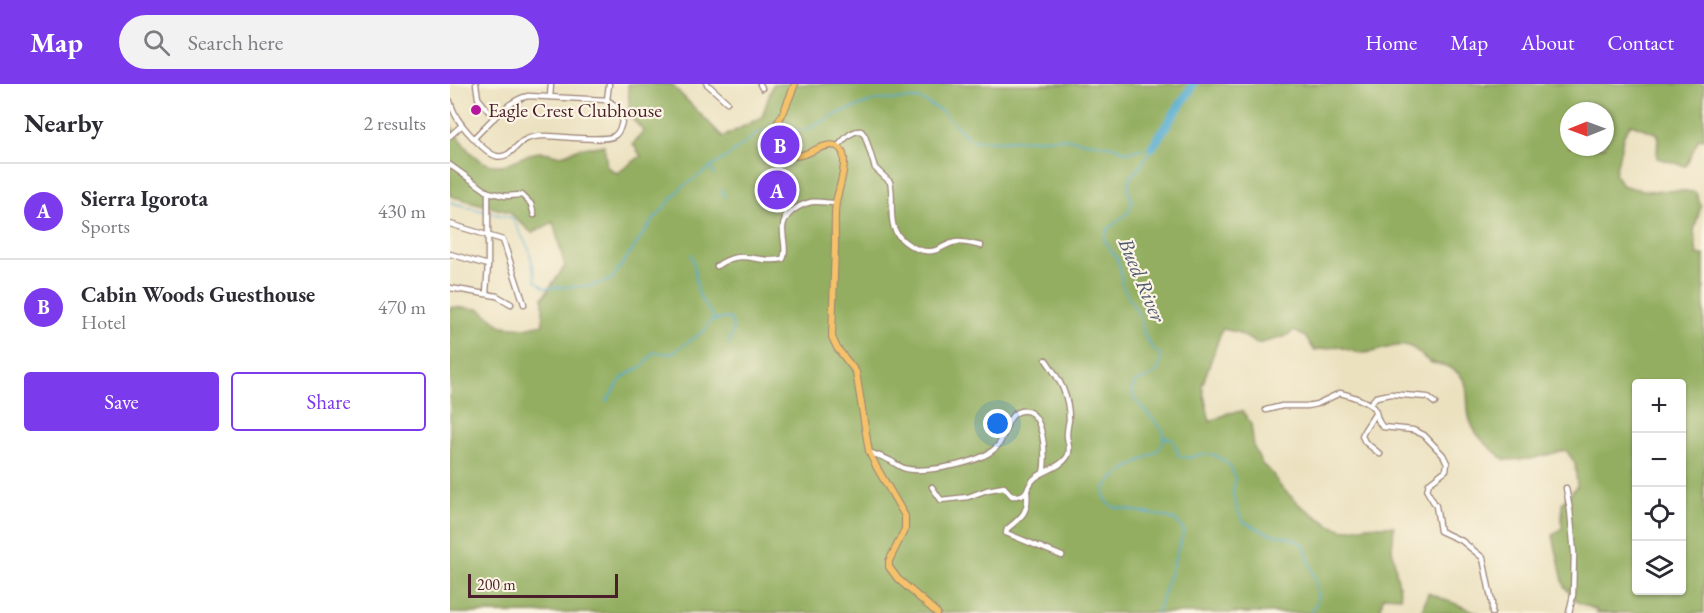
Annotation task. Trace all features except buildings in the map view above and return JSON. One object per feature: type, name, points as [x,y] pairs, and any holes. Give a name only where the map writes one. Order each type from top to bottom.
[{"type":"main road","points":[[795,84],[765,149],[778,154],[802,155],[821,148],[838,147],[842,150],[843,170],[836,203],[832,337],[837,348],[856,372],[869,452],[905,516],[904,529],[889,561],[889,567],[898,579],[937,613]]},
{"type":"street","points":[[476,84],[478,98],[494,118]]},
{"type":"street","points":[[550,97],[551,84]]},
{"type":"street","points":[[607,100],[609,84]]},
{"type":"street","points":[[707,84],[726,102]]},
{"type":"street","points":[[450,101],[462,125],[474,138],[492,154],[500,157],[512,152],[525,140],[536,136],[611,137],[620,128],[622,115],[607,100],[528,96],[494,118],[474,138]]},
{"type":"street","points":[[450,136],[462,125]]},
{"type":"street","points":[[838,147],[851,133],[861,131],[865,136],[875,168],[890,182],[894,227],[906,242],[927,251],[959,242],[981,246]]},
{"type":"street","points":[[450,165],[488,192],[505,196],[522,195],[531,204],[534,215]]},
{"type":"street","points":[[717,266],[736,256],[768,261],[783,259],[785,254],[782,226],[785,218],[786,176]]},
{"type":"street","points":[[486,293],[488,192]]},
{"type":"street","points":[[785,218],[799,207],[810,203],[836,203]]},
{"type":"street","points":[[450,224],[503,240],[524,304]]},
{"type":"street","points":[[450,254],[488,265]]},
{"type":"street","points":[[450,288],[486,293],[497,296],[510,304]]},
{"type":"street","points":[[1046,360],[1062,385],[1065,395],[1069,452],[1062,462],[1032,481],[1027,492],[1027,505],[1023,515],[1007,529],[1006,533],[1062,556]]},
{"type":"street","points":[[1266,410],[1282,406],[1307,406],[1340,393],[1370,404],[1383,427],[1413,430],[1424,435],[1446,460],[1446,470],[1429,483],[1428,493],[1436,506],[1440,531],[1462,541],[1483,558],[1492,613]]},
{"type":"street","points":[[1370,404],[1376,397],[1391,394],[1427,397],[1435,403]]},
{"type":"street","points":[[869,452],[907,469],[930,470],[952,466],[987,454],[994,449],[1000,443],[1011,418],[1021,411],[1028,411],[1034,414],[1040,426],[1045,464],[1043,472]]},
{"type":"street","points":[[1375,414],[1362,436],[1365,442],[1380,454]]},
{"type":"street","points":[[932,487],[941,500],[968,497],[1004,487],[1012,496],[1019,496],[1027,492]]},
{"type":"street","points":[[1566,488],[1574,540],[1569,613]]},
{"type":"green space","points":[[628,84],[671,84],[723,137],[762,117],[773,84],[1704,84],[1704,139],[1699,138],[1686,166],[1657,158],[1658,134],[1631,124],[1624,134],[1615,174],[1622,185],[1634,189],[1696,193],[1701,206],[1694,231],[1697,255],[1704,255],[1704,613],[1596,613],[1597,610],[1577,602],[1564,586],[1553,535],[1562,528],[1562,503],[1577,486],[1575,463],[1566,450],[1530,459],[1505,460],[1486,444],[1474,429],[1469,415],[1466,385],[1457,372],[1444,365],[1430,362],[1415,349],[1404,345],[1363,353],[1336,346],[1314,350],[1306,337],[1294,331],[1284,337],[1257,344],[1237,332],[1222,329],[1202,386],[1210,422],[1228,413],[1243,411],[1251,424],[1254,448],[1262,464],[1301,506],[1330,525],[1344,530],[1367,526],[1394,526],[1392,549],[1401,597],[1383,596],[1380,613],[450,613],[450,307],[480,309],[502,326],[525,328],[543,324],[543,297],[565,266],[553,222],[532,233],[509,212],[450,196],[450,124],[465,147],[487,164],[506,164],[536,152],[562,155],[584,147],[604,145],[607,167],[617,173],[641,156],[633,144],[644,131],[630,117]]},
{"type":"green space","points":[[1428,593],[1479,613],[1421,613]]},
{"type":"waterway","name":"Bued River","points":[[1152,147],[1193,84]]},
{"type":"waterway","points":[[775,131],[806,130],[839,113],[877,100],[920,99],[943,112],[970,140],[1061,138],[1113,146],[1127,152],[1152,147]]},
{"type":"waterway","points":[[491,213],[512,218],[529,249],[536,281],[545,288],[590,286],[611,280],[651,223],[681,188],[759,132],[770,131]]},
{"type":"waterway","name":"Bued River","points":[[1152,147],[1140,167],[1131,176],[1128,189],[1132,201],[1128,213],[1108,229],[1104,240],[1117,259],[1122,285],[1140,317],[1144,334],[1152,348],[1161,355],[1157,371],[1135,382],[1132,390],[1134,399],[1163,430],[1163,440],[1160,448],[1110,481],[1105,489],[1105,498],[1113,507],[1177,521],[1184,531],[1157,613]]},
{"type":"waterway","points":[[710,167],[714,175]]},
{"type":"waterway","points":[[722,190],[725,197]]},
{"type":"waterway","points":[[450,202],[486,212]]},
{"type":"waterway","points":[[691,254],[701,299],[716,320],[729,318],[733,324],[728,345]]},
{"type":"waterway","points":[[606,402],[623,377],[644,365],[654,352],[671,354],[705,330],[710,320],[716,320]]},
{"type":"waterway","points":[[1164,437],[1173,440],[1179,456],[1189,458],[1201,454],[1215,455],[1231,467],[1235,478],[1233,494],[1238,512],[1244,522],[1270,534],[1292,538],[1304,545],[1316,582],[1318,600],[1311,613]]},
{"type":"place","name":"Eagle Crest Clubhouse","points":[[476,110]]},
{"type":"place","name":"Cabin Woods Guesthouse","points":[[780,145]]},
{"type":"place","name":"Sierra Igorota","points":[[777,190]]}]
